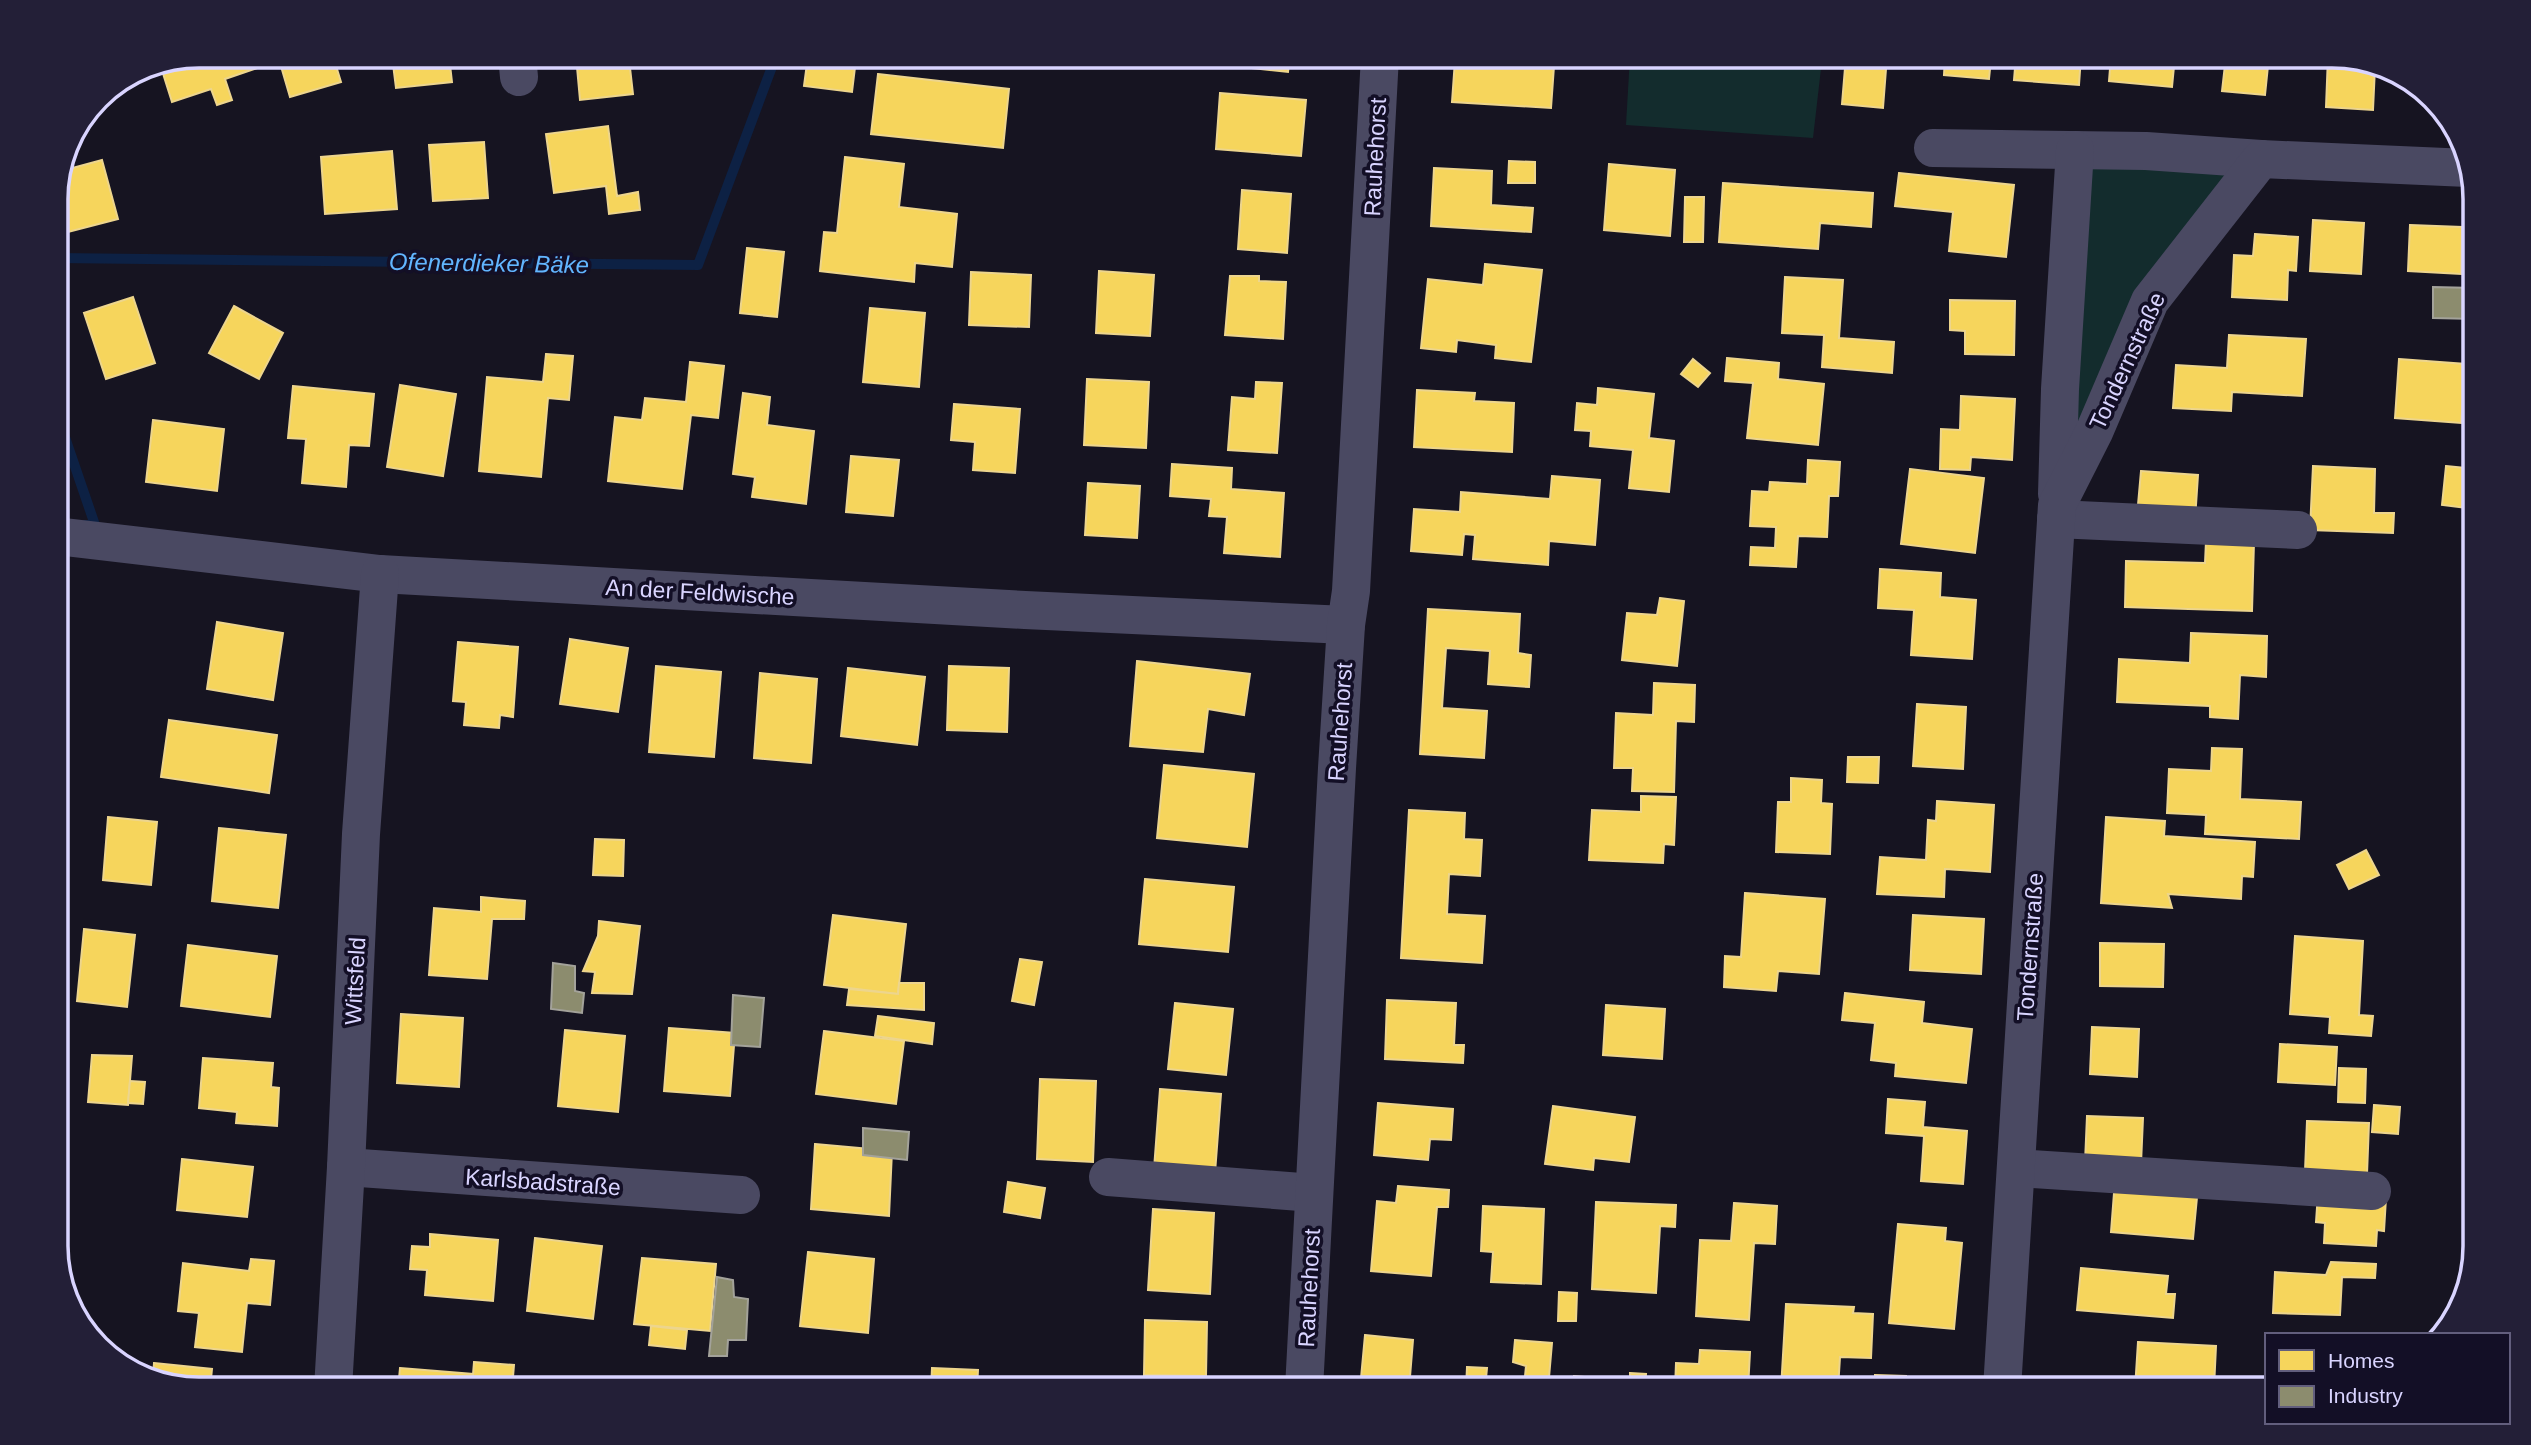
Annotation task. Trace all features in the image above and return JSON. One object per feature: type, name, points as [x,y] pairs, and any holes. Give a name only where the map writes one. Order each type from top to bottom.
[{"type":"street","name":"Rauhehorst","points":[[1305,1377],[1379,68]]},
{"type":"street","points":[[1933,148],[2146,151],[2459,168]]},
{"type":"street","name":"Tondernstraße","points":[[2004,1377],[2075,150]]},
{"type":"street","name":"Tondernstraße","points":[[2056,512],[2094,432],[2150,301],[2262,159]]},
{"type":"street","points":[[2056,512],[2298,530]]},
{"type":"street","name":"An der Feldwische","points":[[69,538],[380,574],[1346,625]]},
{"type":"street","name":"Wittsfeld","points":[[334,1377],[361,834],[380,574]]},
{"type":"street","name":"Karlsbadstraße","points":[[346,1167],[741,1195]]},
{"type":"street","points":[[2017,1168],[2372,1191]]},
{"type":"street","points":[[1108,1177],[1314,1193]]},
{"type":"green space","points":[[1629,68],[1821,68],[1813,138],[1626,125]]},
{"type":"green space","points":[[2075,150],[2261,159],[2201,234],[2057,505]]},
{"type":"building: Homes","points":[[1288,68],[1288,72],[1257,69]]},
{"type":"building: Homes","points":[[1454,68],[1554,68],[1551,108],[1452,102]]},
{"type":"building: Homes","points":[[1845,68],[1886,68],[1883,108],[1842,104]]},
{"type":"building: Homes","points":[[1944,68],[1990,68],[1989,79],[1944,75]]},
{"type":"building: Homes","points":[[2015,68],[2080,68],[2079,85],[2014,80]]},
{"type":"building: Homes","points":[[2110,68],[2174,68],[2172,87],[2109,81]]},
{"type":"building: Homes","points":[[2225,68],[2268,68],[2265,95],[2222,91]]},
{"type":"building: Homes","points":[[2328,68],[2349,69],[2375,76],[2373,110],[2326,107]]},
{"type":"building: Homes","points":[[191,69],[254,69],[225,79],[232,100],[217,105],[211,89],[172,102],[163,74]]},
{"type":"building: Homes","points":[[282,69],[337,69],[341,82],[290,97]]},
{"type":"building: Homes","points":[[394,69],[450,69],[452,82],[396,88]]},
{"type":"building: Homes","points":[[577,69],[630,69],[633,94],[580,100]]},
{"type":"building: Homes","points":[[806,69],[855,69],[852,92],[804,86]]},
{"type":"building: Homes","points":[[878,74],[1009,89],[1003,148],[871,134]]},
{"type":"building: Homes","points":[[1220,93],[1306,100],[1301,156],[1216,149]]},
{"type":"building: Homes","points":[[608,126],[617,196],[638,192],[640,210],[609,214],[606,186],[554,193],[546,134]]},
{"type":"building: Homes","points":[[484,142],[488,198],[433,201],[429,145]]},
{"type":"building: Homes","points":[[392,151],[397,209],[325,214],[321,157]]},
{"type":"building: Homes","points":[[845,157],[904,164],[899,207],[957,214],[952,267],[915,263],[914,282],[820,271],[824,232],[837,233]]},
{"type":"building: Homes","points":[[102,160],[118,219],[69,232],[69,182],[72,168]]},
{"type":"building: Homes","points":[[1509,161],[1535,162],[1535,183],[1508,183]]},
{"type":"building: Homes","points":[[1609,164],[1675,170],[1670,236],[1604,230]]},
{"type":"building: Homes","points":[[1434,168],[1492,171],[1491,205],[1533,208],[1531,232],[1431,226]]},
{"type":"building: Homes","points":[[1899,173],[2014,185],[2006,257],[1949,251],[1953,212],[1895,206]]},
{"type":"building: Homes","points":[[1723,183],[1873,193],[1871,227],[1820,223],[1818,249],[1719,242]]},
{"type":"building: Homes","points":[[1242,190],[1291,194],[1287,253],[1238,249]]},
{"type":"building: Homes","points":[[1685,197],[1704,197],[1703,242],[1684,242]]},
{"type":"building: Homes","points":[[2313,220],[2364,223],[2361,274],[2310,271]]},
{"type":"building: Homes","points":[[2410,225],[2462,227],[2461,274],[2408,271]]},
{"type":"building: Homes","points":[[2255,234],[2298,237],[2296,271],[2288,270],[2287,300],[2232,297],[2234,255],[2253,256]]},
{"type":"building: Homes","points":[[747,248],[784,252],[777,317],[740,313]]},
{"type":"building: Homes","points":[[1485,264],[1542,270],[1531,362],[1495,358],[1496,345],[1457,340],[1456,352],[1421,348],[1428,279],[1483,285]]},
{"type":"building: Homes","points":[[1099,271],[1154,275],[1150,336],[1096,333]]},
{"type":"building: Homes","points":[[971,272],[1031,275],[1029,327],[969,325]]},
{"type":"building: Homes","points":[[1230,276],[1259,276],[1259,281],[1286,282],[1283,339],[1225,335]]},
{"type":"building: Homes","points":[[1785,277],[1843,280],[1839,338],[1894,342],[1892,373],[1822,367],[1824,335],[1782,333]]},
{"type":"building: Homes","points":[[133,297],[155,363],[106,379],[84,313]]},
{"type":"building: Homes","points":[[1950,300],[2015,301],[2014,355],[1965,354],[1965,331],[1950,330]]},
{"type":"building: Homes","points":[[234,306],[283,333],[259,379],[209,353]]},
{"type":"building: Homes","points":[[870,308],[925,313],[919,387],[863,382]]},
{"type":"building: Homes","points":[[2229,335],[2306,339],[2302,396],[2232,392],[2231,411],[2173,408],[2176,365],[2227,368]]},
{"type":"building: Homes","points":[[546,354],[573,356],[569,400],[548,398],[541,477],[479,471],[487,377],[543,382]]},
{"type":"building: Homes","points":[[1727,358],[1779,363],[1778,379],[1824,384],[1818,445],[1747,438],[1753,383],[1725,381]]},
{"type":"building: Homes","points":[[1693,359],[1710,373],[1698,387],[1681,374]]},
{"type":"building: Homes","points":[[2399,359],[2462,364],[2461,423],[2395,418]]},
{"type":"building: Homes","points":[[690,362],[724,366],[718,418],[691,415],[682,489],[608,481],[615,417],[642,420],[645,398],[686,402]]},
{"type":"building: Homes","points":[[1087,379],[1149,382],[1146,448],[1084,445]]},
{"type":"building: Homes","points":[[1256,382],[1282,383],[1277,453],[1228,450],[1232,397],[1255,399]]},
{"type":"building: Homes","points":[[400,385],[456,394],[443,476],[387,467]]},
{"type":"building: Homes","points":[[293,386],[374,394],[369,446],[349,445],[346,487],[302,483],[306,439],[288,438]]},
{"type":"building: Homes","points":[[1598,388],[1654,394],[1649,438],[1674,441],[1669,492],[1629,488],[1633,450],[1590,446],[1591,431],[1575,430],[1577,403],[1597,405]]},
{"type":"building: Homes","points":[[1417,390],[1475,393],[1474,401],[1514,403],[1512,452],[1414,447]]},
{"type":"building: Homes","points":[[743,393],[770,397],[767,425],[814,431],[806,504],[752,497],[755,477],[733,474]]},
{"type":"building: Homes","points":[[1961,396],[2015,399],[2012,460],[1971,457],[1970,470],[1940,469],[1941,429],[1960,430]]},
{"type":"building: Homes","points":[[954,404],[1020,409],[1015,473],[973,470],[975,442],[951,440]]},
{"type":"building: Homes","points":[[153,420],[224,429],[217,491],[146,482]]},
{"type":"building: Homes","points":[[851,456],[899,460],[893,516],[846,512]]},
{"type":"building: Homes","points":[[1808,460],[1840,462],[1838,496],[1829,496],[1827,537],[1798,536],[1796,567],[1750,565],[1751,547],[1775,548],[1776,527],[1750,526],[1752,491],[1769,492],[1770,482],[1807,484]]},
{"type":"building: Homes","points":[[1172,464],[1232,468],[1231,489],[1284,493],[1280,557],[1224,553],[1227,517],[1209,516],[1211,499],[1170,496]]},
{"type":"building: Homes","points":[[2313,466],[2375,469],[2374,513],[2394,513],[2393,533],[2310,530]]},
{"type":"building: Homes","points":[[2446,466],[2462,468],[2462,507],[2442,505]]},
{"type":"building: Homes","points":[[1910,469],[1984,478],[1975,553],[1901,544]]},
{"type":"building: Homes","points":[[2141,471],[2198,475],[2195,520],[2137,516]]},
{"type":"building: Homes","points":[[1552,476],[1600,480],[1595,545],[1549,541],[1548,565],[1473,559],[1475,535],[1464,534],[1462,555],[1411,551],[1414,509],[1460,512],[1461,492],[1550,499]]},
{"type":"building: Homes","points":[[1088,483],[1140,486],[1137,538],[1085,535]]},
{"type":"building: Homes","points":[[2206,541],[2254,542],[2252,611],[2125,607],[2126,561],[2205,563]]},
{"type":"building: Homes","points":[[1880,569],[1941,573],[1940,597],[1976,600],[1972,659],[1911,655],[1914,610],[1878,608]]},
{"type":"building: Homes","points":[[1660,598],[1684,601],[1677,666],[1622,660],[1627,613],[1657,615]]},
{"type":"building: Homes","points":[[1428,609],[1520,614],[1518,653],[1531,655],[1529,687],[1488,684],[1490,651],[1446,648],[1442,708],[1487,711],[1484,758],[1420,754]]},
{"type":"building: Homes","points":[[217,622],[283,633],[273,700],[207,689]]},
{"type":"building: Homes","points":[[2191,633],[2267,636],[2266,677],[2240,675],[2238,719],[2210,717],[2210,706],[2117,702],[2119,659],[2190,663]]},
{"type":"building: Homes","points":[[570,639],[628,648],[618,712],[560,704]]},
{"type":"building: Homes","points":[[458,642],[518,647],[513,717],[500,715],[499,728],[464,725],[466,702],[453,701]]},
{"type":"building: Homes","points":[[1137,661],[1250,674],[1244,715],[1208,709],[1203,752],[1130,746]]},
{"type":"building: Homes","points":[[656,666],[721,672],[714,757],[649,752]]},
{"type":"building: Homes","points":[[949,666],[1009,668],[1007,732],[947,730]]},
{"type":"building: Homes","points":[[848,668],[925,677],[917,745],[841,736]]},
{"type":"building: Homes","points":[[760,673],[817,679],[811,763],[754,758]]},
{"type":"building: Homes","points":[[1654,683],[1695,685],[1694,722],[1676,721],[1674,792],[1632,791],[1633,768],[1614,768],[1616,713],[1653,715]]},
{"type":"building: Homes","points":[[1917,704],[1966,707],[1963,769],[1913,766]]},
{"type":"building: Homes","points":[[169,720],[277,735],[269,793],[161,777]]},
{"type":"building: Homes","points":[[2212,748],[2242,749],[2240,799],[2301,802],[2299,839],[2205,834],[2206,815],[2167,813],[2169,769],[2211,771]]},
{"type":"building: Homes","points":[[1848,757],[1879,757],[1878,783],[1847,782]]},
{"type":"building: Homes","points":[[1164,765],[1254,774],[1247,847],[1157,838]]},
{"type":"building: Homes","points":[[1791,778],[1822,780],[1821,803],[1832,804],[1830,854],[1776,852],[1778,802],[1791,802]]},
{"type":"building: Homes","points":[[1641,796],[1676,797],[1674,845],[1664,844],[1663,863],[1589,860],[1592,810],[1641,812]]},
{"type":"building: Homes","points":[[1937,801],[1994,805],[1990,872],[1945,869],[1944,897],[1877,894],[1880,857],[1926,860],[1928,820],[1936,821]]},
{"type":"building: Homes","points":[[1409,810],[1465,813],[1464,839],[1482,840],[1480,876],[1449,874],[1447,914],[1485,916],[1482,963],[1401,958]]},
{"type":"building: Homes","points":[[108,817],[157,822],[151,885],[103,880]]},
{"type":"building: Homes","points":[[2106,817],[2165,821],[2164,836],[2255,842],[2253,877],[2242,876],[2241,899],[2168,894],[2172,908],[2101,903]]},
{"type":"building: Homes","points":[[219,828],[286,835],[278,908],[212,901]]},
{"type":"building: Homes","points":[[595,839],[624,840],[623,876],[593,875]]},
{"type":"building: Homes","points":[[2366,850],[2379,875],[2349,889],[2337,865]]},
{"type":"building: Homes","points":[[1145,879],[1234,887],[1228,952],[1139,944]]},
{"type":"building: Homes","points":[[1745,893],[1825,899],[1819,974],[1778,971],[1776,991],[1724,987],[1725,956],[1741,957]]},
{"type":"building: Homes","points":[[481,897],[525,901],[524,919],[492,919],[487,979],[429,975],[434,908],[481,912]]},
{"type":"building: Homes","points":[[833,915],[906,924],[898,994],[824,985]]},
{"type":"building: Homes","points":[[1913,915],[1984,919],[1981,974],[1910,970]]},
{"type":"building: Homes","points":[[599,921],[640,926],[632,994],[592,993],[595,972],[583,971],[598,936]]},
{"type":"building: Homes","points":[[84,929],[135,935],[127,1007],[77,1001]]},
{"type":"building: Homes","points":[[2295,936],[2363,941],[2359,1015],[2373,1016],[2371,1036],[2329,1033],[2330,1017],[2290,1014]]},
{"type":"building: Homes","points":[[2100,943],[2164,944],[2163,987],[2100,986]]},
{"type":"building: Homes","points":[[188,945],[277,956],[270,1017],[181,1006]]},
{"type":"building: Homes","points":[[1020,959],[1042,962],[1034,1005],[1012,1001]]},
{"type":"building: Homes","points":[[899,983],[924,983],[924,1010],[847,1005],[849,989],[898,994]]},
{"type":"building: Homes","points":[[1845,993],[1924,1002],[1922,1023],[1972,1029],[1966,1083],[1895,1076],[1896,1063],[1871,1060],[1875,1023],[1842,1020]]},
{"type":"building: Homes","points":[[1387,1000],[1456,1003],[1454,1045],[1464,1045],[1463,1063],[1385,1059]]},
{"type":"building: Homes","points":[[1175,1003],[1233,1009],[1226,1075],[1168,1069]]},
{"type":"building: Homes","points":[[1606,1005],[1665,1009],[1662,1059],[1603,1055]]},
{"type":"building: Homes","points":[[401,1014],[463,1018],[459,1087],[397,1083]]},
{"type":"building: Homes","points":[[878,1016],[934,1023],[932,1044],[875,1036]]},
{"type":"building: Homes","points":[[2092,1027],[2139,1029],[2137,1077],[2090,1074]]},
{"type":"building: Homes","points":[[669,1028],[735,1033],[730,1096],[664,1091]]},
{"type":"building: Homes","points":[[565,1030],[625,1036],[618,1112],[558,1106]]},
{"type":"building: Homes","points":[[824,1031],[904,1041],[896,1104],[816,1094]]},
{"type":"building: Homes","points":[[2280,1044],[2337,1047],[2335,1085],[2278,1082]]},
{"type":"building: Homes","points":[[92,1055],[132,1056],[128,1105],[88,1102]]},
{"type":"building: Homes","points":[[203,1058],[273,1063],[271,1087],[279,1088],[277,1126],[236,1123],[237,1112],[199,1108]]},
{"type":"building: Homes","points":[[2339,1068],[2366,1069],[2365,1103],[2338,1102]]},
{"type":"building: Homes","points":[[1040,1079],[1096,1081],[1093,1162],[1037,1159]]},
{"type":"building: Homes","points":[[130,1081],[145,1082],[143,1104],[128,1103]]},
{"type":"building: Homes","points":[[1160,1089],[1221,1094],[1215,1173],[1154,1169]]},
{"type":"building: Homes","points":[[1888,1099],[1925,1102],[1923,1127],[1967,1131],[1963,1184],[1921,1181],[1924,1136],[1886,1133]]},
{"type":"building: Homes","points":[[1378,1103],[1453,1109],[1451,1140],[1430,1139],[1428,1160],[1374,1155]]},
{"type":"building: Homes","points":[[2374,1105],[2400,1107],[2398,1134],[2372,1132]]},
{"type":"building: Homes","points":[[1553,1106],[1635,1117],[1629,1162],[1594,1158],[1593,1170],[1545,1164]]},
{"type":"building: Homes","points":[[2087,1116],[2143,1118],[2141,1164],[2085,1162]]},
{"type":"building: Homes","points":[[2307,1121],[2369,1123],[2367,1174],[2305,1171]]},
{"type":"building: Homes","points":[[815,1144],[892,1151],[889,1216],[811,1209]]},
{"type":"building: Homes","points":[[182,1159],[253,1167],[247,1217],[177,1210]]},
{"type":"building: Homes","points":[[2115,1180],[2198,1187],[2193,1239],[2111,1232]]},
{"type":"building: Homes","points":[[1008,1182],[1045,1188],[1040,1218],[1004,1212]]},
{"type":"building: Homes","points":[[1398,1186],[1449,1190],[1448,1207],[1437,1207],[1431,1276],[1371,1271],[1377,1201],[1396,1203]]},
{"type":"building: Homes","points":[[2318,1193],[2386,1198],[2384,1231],[2377,1230],[2376,1246],[2324,1243],[2325,1223],[2316,1222]]},
{"type":"building: Homes","points":[[1596,1202],[1676,1205],[1675,1227],[1660,1226],[1656,1293],[1592,1289]]},
{"type":"building: Homes","points":[[1734,1203],[1777,1206],[1775,1244],[1754,1243],[1749,1320],[1696,1316],[1700,1240],[1731,1241]]},
{"type":"building: Homes","points":[[1483,1206],[1544,1209],[1541,1284],[1491,1282],[1493,1252],[1481,1251]]},
{"type":"building: Homes","points":[[1153,1209],[1214,1213],[1210,1294],[1148,1290]]},
{"type":"building: Homes","points":[[1898,1224],[1946,1228],[1945,1241],[1962,1243],[1954,1329],[1889,1323]]},
{"type":"building: Homes","points":[[430,1234],[498,1240],[493,1301],[425,1295],[427,1270],[410,1269],[412,1246],[430,1247]]},
{"type":"building: Homes","points":[[535,1238],[602,1246],[593,1319],[527,1311]]},
{"type":"building: Homes","points":[[808,1252],[874,1259],[868,1333],[800,1326]]},
{"type":"building: Homes","points":[[642,1258],[716,1264],[710,1331],[634,1324]]},
{"type":"building: Homes","points":[[251,1259],[274,1261],[270,1305],[247,1303],[242,1352],[195,1347],[199,1313],[178,1311],[183,1263],[249,1271]]},
{"type":"building: Homes","points":[[2331,1262],[2376,1264],[2375,1278],[2342,1277],[2340,1315],[2273,1313],[2275,1272],[2326,1275]]},
{"type":"building: Homes","points":[[2081,1268],[2168,1276],[2166,1294],[2175,1294],[2173,1318],[2077,1310]]},
{"type":"building: Homes","points":[[1559,1292],[1577,1293],[1576,1321],[1558,1321]]},
{"type":"building: Homes","points":[[1786,1304],[1854,1307],[1853,1313],[1873,1314],[1871,1358],[1840,1357],[1839,1377],[1782,1377]]},
{"type":"building: Homes","points":[[1145,1320],[1207,1322],[1206,1376],[1144,1375]]},
{"type":"building: Homes","points":[[651,1326],[687,1330],[685,1349],[649,1345]]},
{"type":"building: Homes","points":[[1365,1335],[1413,1340],[1410,1377],[1361,1377]]},
{"type":"building: Homes","points":[[1515,1340],[1552,1343],[1549,1377],[1525,1377],[1526,1366],[1513,1362]]},
{"type":"building: Homes","points":[[2138,1342],[2216,1346],[2215,1377],[2136,1377]]},
{"type":"building: Homes","points":[[1700,1350],[1750,1352],[1749,1377],[1675,1377],[1676,1363],[1699,1364]]},
{"type":"building: Homes","points":[[474,1362],[514,1365],[513,1377],[473,1377]]},
{"type":"building: Homes","points":[[154,1363],[212,1369],[211,1377],[199,1377],[182,1376],[154,1368]]},
{"type":"building: Homes","points":[[1467,1367],[1487,1368],[1486,1377],[1467,1377]]},
{"type":"building: Homes","points":[[400,1368],[473,1374],[473,1377],[399,1377]]},
{"type":"building: Homes","points":[[932,1368],[978,1370],[978,1377],[932,1377]]},
{"type":"building: Homes","points":[[1630,1373],[1646,1374],[1646,1377],[1630,1377]]},
{"type":"building: Homes","points":[[1875,1375],[1906,1376],[1906,1377]]},
{"type":"building: Industry","points":[[2433,287],[2462,288],[2462,319],[2433,318]]},
{"type":"building: Industry","points":[[553,963],[575,966],[575,991],[584,993],[582,1013],[551,1009]]},
{"type":"building: Industry","points":[[733,995],[764,998],[760,1047],[731,1045]]},
{"type":"building: Industry","points":[[863,1128],[909,1132],[907,1160],[863,1155]]},
{"type":"building: Industry","points":[[717,1277],[733,1280],[734,1297],[748,1299],[746,1340],[728,1340],[727,1356],[709,1356]]},
{"type":"waterway","name":"Ofenerdieker Bäke","points":[[69,258],[698,265],[771,69]]},
{"type":"waterway","name":"Ofenerdieker Bäke","points":[[69,449],[95,525],[85,525]]}]
